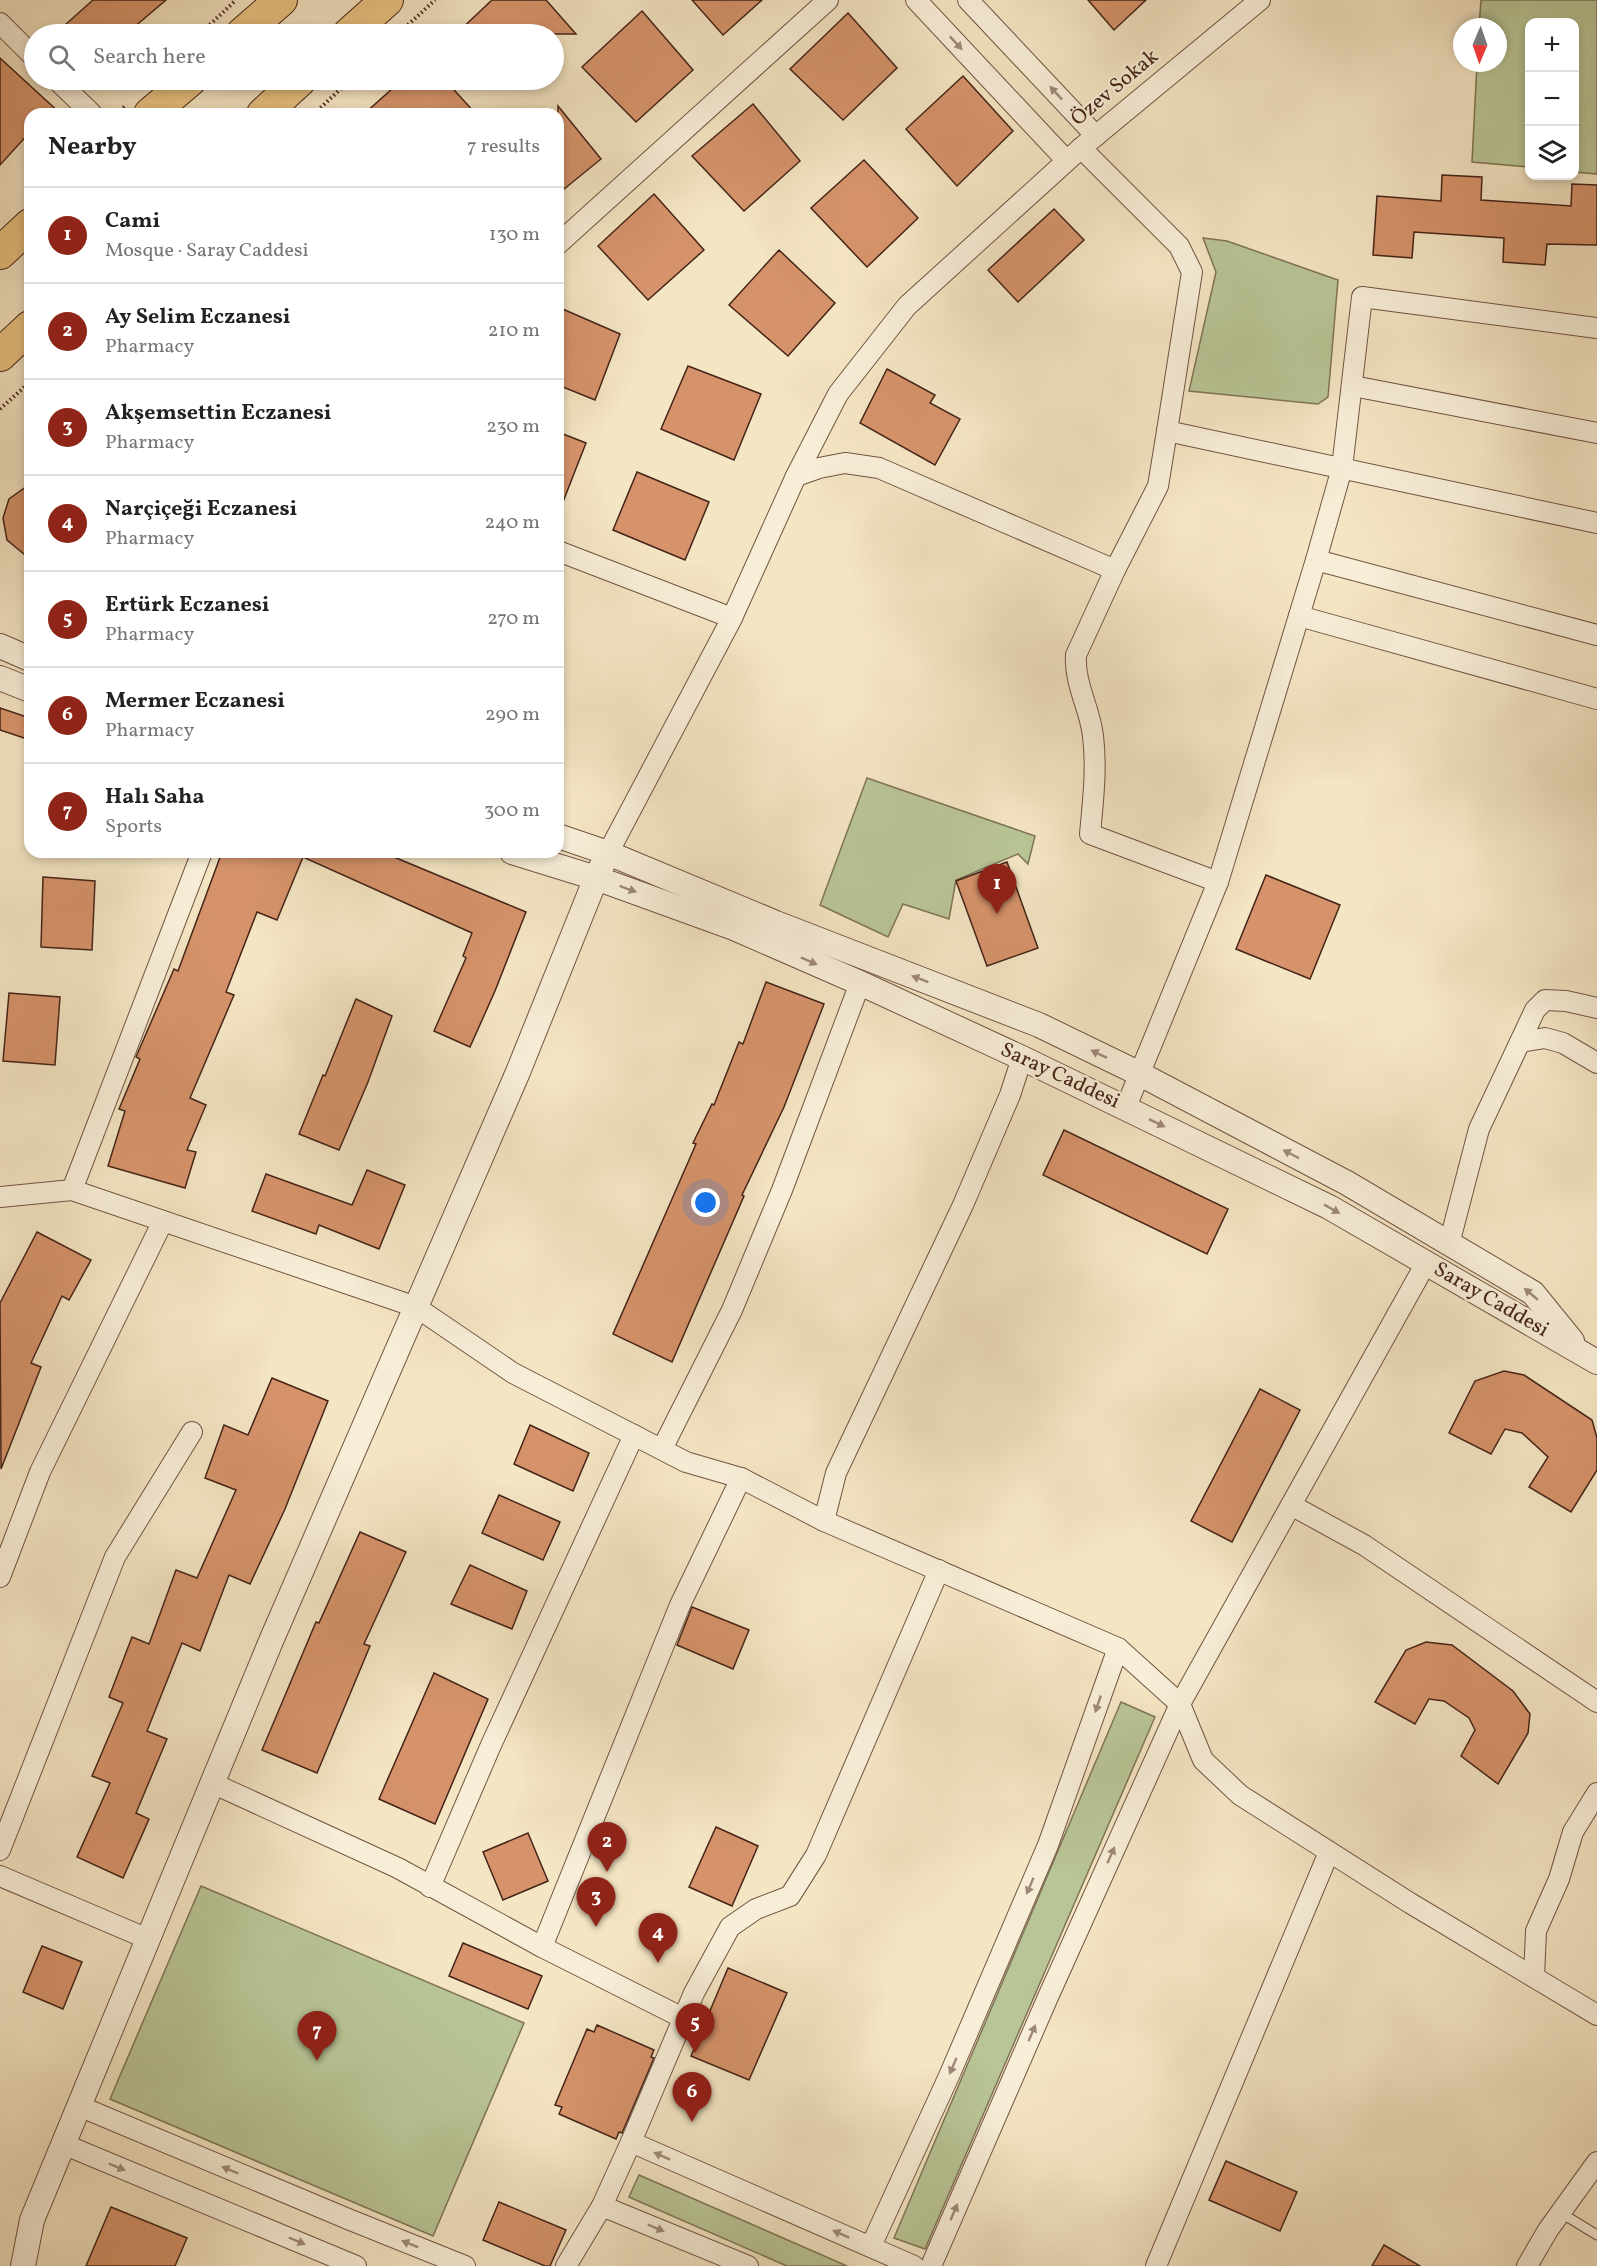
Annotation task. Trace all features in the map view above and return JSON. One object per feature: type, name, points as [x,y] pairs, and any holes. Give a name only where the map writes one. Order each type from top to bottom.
[{"type":"highway","points":[[253,24],[281,0]]},
{"type":"highway","points":[[361,24],[387,0]]},
{"type":"highway","points":[[157,108],[178,90]]},
{"type":"highway","points":[[270,108],[289,90]]},
{"type":"highway","points":[[0,253],[24,231]]},
{"type":"highway","points":[[0,355],[24,333]]},
{"type":"street","points":[[564,238],[828,0]]},
{"type":"street","points":[[916,0],[1081,148]]},
{"type":"street","points":[[968,0],[1081,148]]},
{"type":"street","name":"Özev Sokak","points":[[1218,882],[1090,834],[1095,778],[1093,734],[1075,670],[1076,655],[1115,570],[1158,486],[1192,272],[1179,246],[1081,148],[1260,0]]},
{"type":"street","points":[[0,23],[24,47]]},
{"type":"street","points":[[67,90],[86,108]]},
{"type":"street","points":[[23,2266],[32,2220],[212,1783],[271,1641],[518,1072],[596,878],[732,618],[796,476],[838,394],[907,306],[1081,148]]},
{"type":"street","points":[[1126,1107],[1218,882],[1316,560],[1342,468],[1362,297],[1597,328]]},
{"type":"street","points":[[1353,386],[1597,433]]},
{"type":"street","points":[[1167,431],[1597,523]]},
{"type":"street","points":[[796,476],[819,468],[845,463],[879,468],[1115,570]]},
{"type":"street","points":[[564,554],[732,618]]},
{"type":"street","points":[[1316,560],[1597,635]]},
{"type":"street","points":[[1299,616],[1597,699]]},
{"type":"street","points":[[0,646],[24,656]]},
{"type":"street","points":[[0,678],[24,688]]},
{"type":"street","name":"Saray Caddesi","points":[[564,838],[608,853],[776,923],[1039,1025],[1140,1074],[1347,1183],[1533,1293],[1590,1358]]},
{"type":"street","points":[[72,1190],[200,858]]},
{"type":"street","name":"Saray Caddesi","points":[[531,858],[596,878],[734,928],[860,983],[1126,1107],[1329,1207],[1590,1358]]},
{"type":"street","points":[[662,1449],[732,1310],[783,1190],[860,983]]},
{"type":"street","points":[[1449,1244],[1479,1129],[1509,1061],[1535,1010],[1545,1000],[1566,1000],[1597,1008]]},
{"type":"street","points":[[1520,1042],[1545,1038],[1563,1043],[1597,1062]]},
{"type":"street","points":[[824,1521],[836,1473],[963,1205],[1010,1095],[1022,1058]]},
{"type":"street","points":[[0,1197],[72,1190],[416,1307],[513,1373],[686,1462],[741,1478],[824,1521],[1118,1648],[1180,1704],[1203,1760],[1240,1795],[1410,1903],[1597,2015]]},
{"type":"street","points":[[0,1577],[40,1472],[163,1221]]},
{"type":"street","points":[[931,2266],[1043,2007],[1180,1704],[1426,1263]]},
{"type":"street","points":[[0,1850],[115,1557],[192,1432]]},
{"type":"street","points":[[430,1887],[491,1745],[634,1435]]},
{"type":"street","points":[[542,1947],[680,1605],[741,1478]]},
{"type":"street","points":[[1291,1505],[1364,1545],[1597,1702]]},
{"type":"street","points":[[566,2266],[602,2206],[632,2142],[694,1993],[730,1927],[756,1909],[790,1896],[816,1855],[939,1570]]},
{"type":"street","points":[[871,2246],[949,2076],[1048,1845],[1118,1648]]},
{"type":"street","points":[[212,1783],[398,1868],[542,1947],[684,2018]]},
{"type":"street","points":[[1534,1977],[1536,1932],[1559,1879],[1574,1832],[1597,1793]]},
{"type":"street","points":[[1156,2266],[1329,1852]]},
{"type":"street","points":[[0,1875],[148,1939]]},
{"type":"street","points":[[79,2106],[465,2266]]},
{"type":"street","points":[[632,2142],[914,2266]]},
{"type":"street","points":[[63,2144],[356,2266]]},
{"type":"street","points":[[1527,2266],[1560,2213],[1597,2162]]},
{"type":"street","points":[[602,2206],[748,2266]]},
{"type":"lane","points":[[1560,2213],[1597,2235]]},
{"type":"path","points":[[211,24],[236,0]]},
{"type":"path","points":[[409,24],[435,0]]},
{"type":"path","points":[[320,108],[339,90]]},
{"type":"path","points":[[0,409],[24,387]]},
{"type":"green space","points":[[1481,0],[1597,0],[1597,174],[1579,172],[1579,18],[1525,18],[1525,167],[1472,162],[1477,72],[1507,72],[1507,18],[1480,18]]},
{"type":"green space","points":[[1203,238],[1227,241],[1338,280],[1328,397],[1318,404],[1189,391],[1216,272]]},
{"type":"green space","points":[[867,778],[1035,836],[1028,864],[1018,854],[956,880],[949,919],[903,904],[888,937],[820,905]]},
{"type":"green space","points":[[1121,1702],[1155,1717],[925,2249],[894,2238]]},
{"type":"green space","points":[[201,1886],[524,2023],[433,2236],[110,2099]]},
{"type":"green space","points":[[639,2175],[847,2266],[787,2266],[629,2197]]},
{"type":"building","points":[[93,0],[166,0],[138,24],[66,24]]},
{"type":"building","points":[[492,0],[546,0],[576,34],[564,34],[564,24],[467,24]]},
{"type":"building","points":[[692,0],[762,0],[723,35]]},
{"type":"building","points":[[1088,0],[1146,0],[1114,30]]},
{"type":"building","points":[[642,11],[693,70],[636,122],[582,67]]},
{"type":"building","points":[[848,13],[897,68],[843,120],[790,69]]},
{"type":"building","points":[[0,58],[24,80],[24,90],[35,90],[54,108],[24,108],[24,139],[0,165]]},
{"type":"building","points":[[963,76],[1013,131],[957,186],[906,129]]},
{"type":"building","points":[[391,90],[454,90],[471,108],[371,108]]},
{"type":"building","points":[[753,104],[800,161],[744,211],[692,156]]},
{"type":"building","points":[[564,113],[601,159],[564,189]]},
{"type":"building","points":[[864,160],[918,218],[867,267],[811,208]]},
{"type":"building","points":[[1442,175],[1482,177],[1481,200],[1571,206],[1572,184],[1597,185],[1597,245],[1547,244],[1545,265],[1503,262],[1504,238],[1414,232],[1412,258],[1373,255],[1377,196],[1441,201]]},
{"type":"building","points":[[654,194],[704,250],[648,300],[598,246]]},
{"type":"building","points":[[1054,209],[1084,240],[1018,302],[988,270]]},
{"type":"building","points":[[779,250],[835,303],[788,356],[729,305]]},
{"type":"building","points":[[564,310],[620,334],[595,400],[564,387]]},
{"type":"building","points":[[688,366],[761,394],[734,460],[661,429]]},
{"type":"building","points":[[887,369],[935,395],[930,403],[960,419],[935,465],[860,423]]},
{"type":"building","points":[[564,434],[586,443],[564,499]]},
{"type":"building","points":[[637,472],[709,502],[685,560],[613,530]]},
{"type":"building","points":[[24,488],[24,554],[7,540],[3,518],[9,499]]},
{"type":"building","points":[[0,708],[24,716],[24,738],[0,730]]},
{"type":"building","points":[[220,858],[303,858],[277,920],[257,912],[226,992],[234,995],[190,1098],[206,1105],[187,1150],[196,1152],[185,1188],[108,1166],[125,1111],[119,1109],[140,1059],[136,1057],[174,969],[178,971]]},
{"type":"building","points":[[305,858],[396,858],[526,912],[470,1047],[434,1031],[466,958],[463,956],[472,933]]},
{"type":"building","points":[[1007,862],[1038,948],[987,966],[956,881]]},
{"type":"building","points":[[1266,875],[1340,905],[1310,979],[1236,949]]},
{"type":"building","points":[[43,877],[95,881],[92,950],[41,947]]},
{"type":"building","points":[[766,982],[824,1004],[784,1107],[742,1195],[744,1196],[672,1362],[613,1334],[696,1144],[693,1143],[712,1104],[714,1105],[739,1042],[743,1044]]},
{"type":"building","points":[[9,993],[60,997],[55,1065],[3,1061]]},
{"type":"building","points":[[356,999],[392,1016],[368,1082],[339,1150],[299,1134]]},
{"type":"building","points":[[1064,1130],[1228,1209],[1207,1254],[1043,1175]]},
{"type":"building","points":[[367,1170],[405,1185],[379,1249],[319,1225],[316,1234],[252,1211],[266,1174],[352,1205]]},
{"type":"building","points":[[37,1232],[91,1260],[69,1300],[62,1296],[31,1363],[41,1367],[1,1469],[0,1303]]},
{"type":"building","points":[[1504,1371],[1524,1375],[1592,1420],[1597,1438],[1597,1470],[1571,1512],[1529,1487],[1548,1457],[1522,1433],[1505,1429],[1491,1454],[1449,1433],[1475,1381]]},
{"type":"building","points":[[272,1378],[328,1401],[285,1509],[250,1584],[229,1575],[200,1651],[182,1643],[147,1731],[167,1739],[136,1813],[149,1819],[123,1878],[77,1857],[110,1783],[92,1776],[123,1703],[109,1697],[132,1637],[149,1644],[176,1570],[197,1578],[236,1490],[205,1478],[224,1425],[248,1435]]},
{"type":"building","points":[[1260,1389],[1300,1410],[1232,1542],[1191,1521]]},
{"type":"building","points":[[530,1425],[589,1453],[573,1491],[514,1464]]},
{"type":"building","points":[[499,1495],[560,1522],[543,1560],[482,1533]]},
{"type":"building","points":[[360,1532],[406,1552],[364,1644],[370,1646],[317,1773],[262,1750],[316,1622],[319,1623]]},
{"type":"building","points":[[470,1565],[527,1591],[512,1629],[451,1604]]},
{"type":"building","points":[[692,1607],[749,1630],[733,1669],[677,1645]]},
{"type":"building","points":[[1426,1642],[1452,1645],[1513,1691],[1530,1714],[1528,1733],[1498,1784],[1461,1756],[1475,1730],[1469,1718],[1444,1701],[1429,1699],[1415,1724],[1375,1702],[1406,1650]]},
{"type":"building","points":[[434,1673],[488,1699],[435,1824],[379,1799]]},
{"type":"building","points":[[716,1827],[758,1846],[732,1906],[689,1887]]},
{"type":"building","points":[[528,1833],[548,1881],[503,1900],[483,1852]]},
{"type":"building","points":[[463,1943],[542,1976],[528,2009],[449,1976]]},
{"type":"building","points":[[42,1946],[82,1962],[63,2009],[23,1992]]},
{"type":"building","points":[[728,1968],[787,1993],[749,2080],[691,2056]]},
{"type":"building","points":[[597,2025],[654,2050],[651,2057],[654,2058],[622,2133],[619,2132],[616,2139],[559,2114],[562,2107],[555,2105],[587,2029],[594,2032]]},
{"type":"building","points":[[1226,2161],[1297,2192],[1280,2231],[1209,2200]]},
{"type":"building","points":[[499,2202],[566,2230],[550,2266],[545,2266],[483,2240]]},
{"type":"building","points":[[111,2207],[187,2238],[175,2266],[86,2266]]},
{"type":"building","points":[[1384,2245],[1420,2266],[1372,2266]]},
{"type":"place","name":"Cami","points":[[997,914]]},
{"type":"place","name":"Ay Selim Eczanesi","points":[[607,1872]]},
{"type":"place","name":"Akşemsettin Eczanesi","points":[[596,1927]]},
{"type":"place","name":"Narçiçeği Eczanesi","points":[[658,1963]]},
{"type":"place","name":"Ertürk Eczanesi","points":[[695,2053]]},
{"type":"place","name":"Halı Saha","points":[[317,2061]]},
{"type":"place","name":"Mermer Eczanesi","points":[[692,2122]]}]
